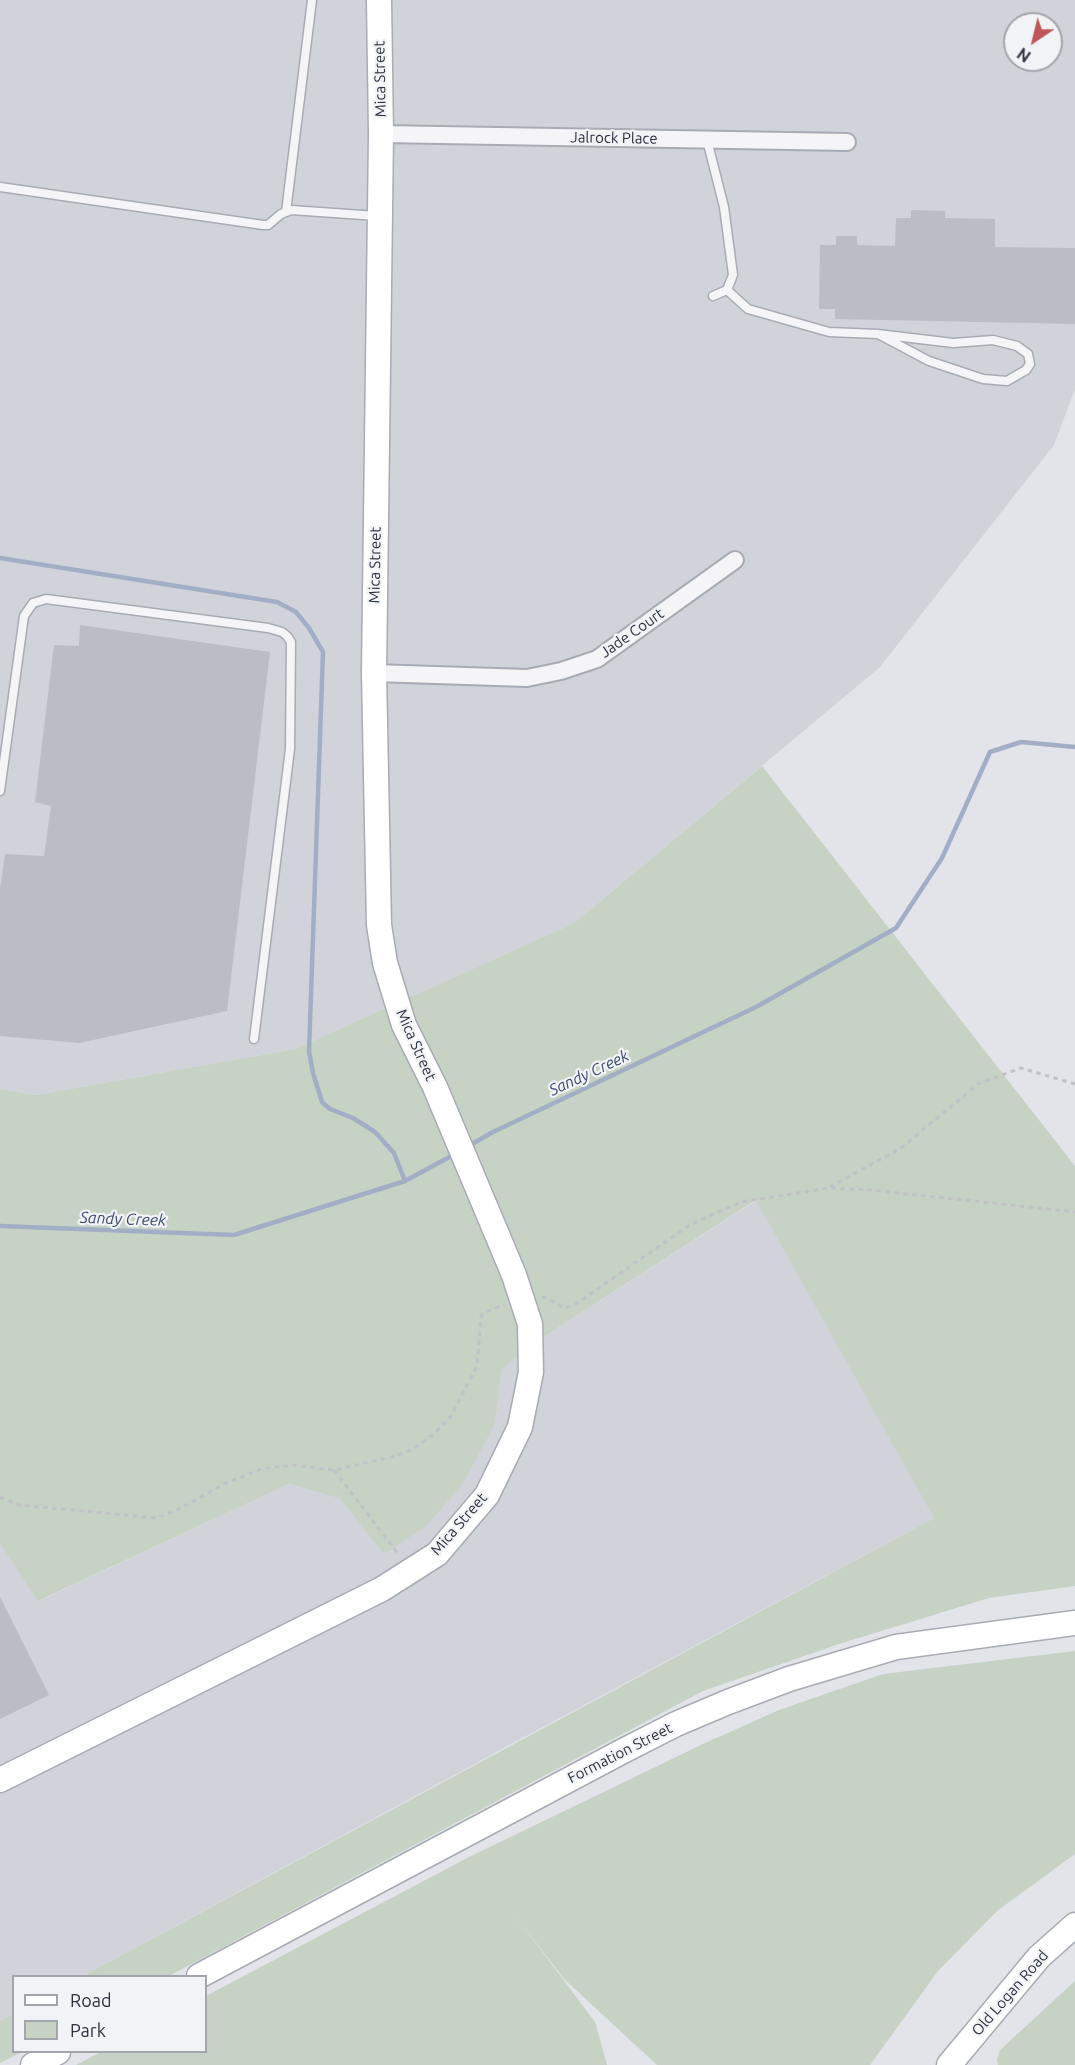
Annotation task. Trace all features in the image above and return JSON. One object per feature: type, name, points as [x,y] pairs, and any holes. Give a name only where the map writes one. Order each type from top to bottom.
[{"type":"street","name":"Mica Street","points":[[0,1780],[382,1589],[437,1554],[486,1495],[520,1427],[531,1372],[530,1324],[488,1213],[435,1087],[404,1025],[383,954],[379,925],[374,673],[381,134],[379,0]]},
{"type":"street","name":"Jalrock Place","points":[[381,134],[847,142]]},
{"type":"street","name":"Jade Court","points":[[374,673],[527,678],[561,671],[597,658],[735,560]]},
{"type":"street","name":"Formation Street","points":[[203,1975],[623,1751],[676,1724],[728,1702],[789,1679],[896,1647],[1075,1623]]},
{"type":"street","name":"Old Logan Road","points":[[949,2065],[1039,1957],[1075,1925]]},
{"type":"street","points":[[33,2065],[56,2053]]},
{"type":"lane","points":[[286,212],[312,0]]},
{"type":"lane","points":[[706,140],[724,207],[733,275],[727,290],[713,296]]},
{"type":"lane","points":[[0,188],[263,225],[268,225],[291,210],[380,217]]},
{"type":"lane","points":[[727,290],[748,309],[829,332],[878,334],[952,343],[993,340],[1017,346],[1028,354],[1030,364],[1026,370],[1007,381],[983,379],[928,361],[878,334]]},
{"type":"lane","points":[[0,791],[24,616],[33,603],[46,598],[268,628],[287,636],[291,642],[290,749],[254,1039]]},
{"type":"path","points":[[829,1188],[901,1148],[978,1084],[1021,1068],[1075,1084]]},
{"type":"path","points":[[0,1497],[19,1505],[156,1518],[177,1510],[226,1483],[261,1468],[293,1465],[334,1470],[396,1456],[413,1449],[435,1433],[451,1416],[477,1366],[481,1316],[498,1306],[532,1297],[548,1298],[564,1308],[573,1306],[691,1224],[741,1202],[829,1188],[871,1190],[1075,1212]]},
{"type":"path","points":[[334,1470],[410,1571]]},
{"type":"shaded area","points":[[0,0],[1075,0],[1075,389],[1054,445],[880,667],[574,923],[295,1049],[36,1095],[0,1089]]},
{"type":"shaded area","points":[[757,1200],[845,1351],[934,1518],[85,1975],[12,1975],[12,2015],[0,2021],[0,1544],[39,1601],[289,1484],[340,1499],[385,1554],[495,1424],[502,1369],[545,1336]]},
{"type":"green space","points":[[762,766],[1075,1166],[1075,1586],[989,1598],[839,1644],[703,1691],[171,1975],[85,1975],[934,1518],[756,1200],[545,1336],[502,1369],[495,1424],[462,1485],[426,1526],[384,1554],[340,1499],[289,1484],[38,1601],[0,1544],[0,1089],[36,1095],[295,1049],[574,923]]},
{"type":"green space","points":[[1075,1651],[1075,1854],[997,1911],[938,1971],[870,2065],[657,2065],[564,1979],[511,1910],[595,2022],[607,2065],[76,2065],[99,2053],[207,2053],[207,1995],[469,1857],[703,1744],[779,1710],[883,1674]]},
{"type":"green space","points":[[1075,1981],[1075,2065],[998,2065],[1000,2050]]},
{"type":"green space","points":[[12,2015],[12,2053],[20,2053],[0,2063],[0,2021]]},
{"type":"building","points":[[911,210],[945,211],[945,218],[995,219],[995,247],[1075,248],[1075,324],[835,319],[835,309],[819,309],[820,245],[836,245],[836,236],[857,236],[857,245],[895,246],[896,218],[911,218]]},
{"type":"building","points":[[80,625],[270,652],[227,1011],[79,1043],[0,1036],[0,889],[5,854],[44,856],[51,806],[35,802],[54,645],[79,646]]},
{"type":"building","points":[[0,1597],[49,1695],[0,1719]]},
{"type":"waterway","points":[[0,558],[277,602],[296,612],[309,628],[323,652],[309,1051],[322,1102],[330,1109],[353,1118],[375,1132],[394,1153],[405,1181]]},
{"type":"waterway","name":"Sandy Creek","points":[[467,1147],[491,1133],[756,1007],[896,928],[942,858],[990,752],[1021,742],[1075,747]]},
{"type":"waterway","name":"Sandy Creek","points":[[0,1226],[234,1235],[405,1181],[455,1154]]}]
